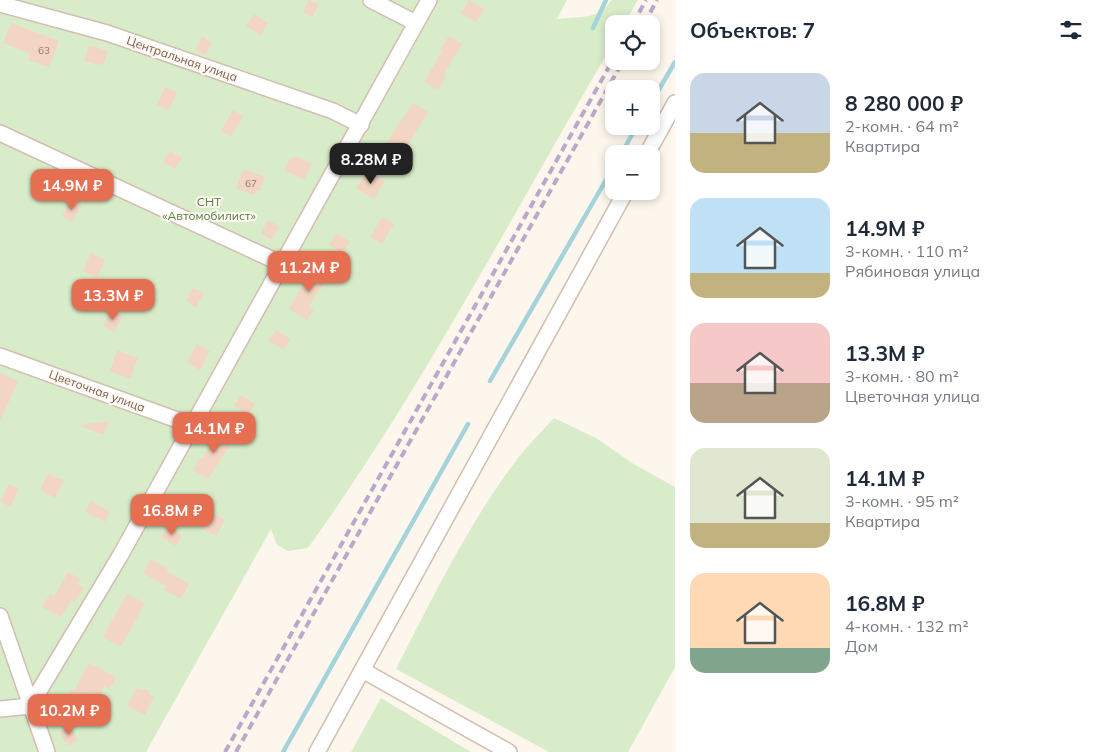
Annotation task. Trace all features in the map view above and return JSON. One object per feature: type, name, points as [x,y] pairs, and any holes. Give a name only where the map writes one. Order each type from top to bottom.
[{"type":"street","points":[[372,0],[416,23]]},
{"type":"street","points":[[30,706],[120,556],[194,426],[429,0]]},
{"type":"street","name":"Центральная улица","points":[[0,4],[107,33],[333,111],[360,125]]},
{"type":"street","points":[[652,145],[675,103]]},
{"type":"street","points":[[0,132],[282,264]]},
{"type":"street","points":[[317,752],[621,200]]},
{"type":"street","name":"Цветочная улица","points":[[0,356],[194,426]]},
{"type":"street","points":[[0,616],[30,706],[41,748]]},
{"type":"street","points":[[362,670],[509,752]]},
{"type":"street","points":[[0,709],[30,706]]},
{"type":"green space","name":"СНТ «Автомобилист»","points":[[0,0],[567,0],[557,19],[594,14],[606,7],[611,0],[638,0],[629,15],[605,15],[605,58],[429,362],[350,487],[308,548],[288,551],[277,545],[271,529],[146,752],[0,752]]},
{"type":"green space","points":[[554,418],[596,438],[632,463],[675,487],[675,667],[628,752],[549,752],[396,669],[452,560],[483,508],[518,458]]},
{"type":"green space","points":[[381,698],[471,752],[351,752]]},
{"type":"building","points":[[309,0],[319,5],[312,17],[303,12]]},
{"type":"building","points":[[469,0],[484,9],[476,22],[461,14]]},
{"type":"building","points":[[254,14],[268,23],[261,35],[246,26]]},
{"type":"building","points":[[11,23],[59,41],[49,67],[28,60],[30,54],[3,43]]},
{"type":"building","points":[[449,36],[462,44],[444,74],[446,76],[438,90],[424,82],[442,51],[440,49]]},
{"type":"building","points":[[202,37],[212,43],[206,55],[195,50]]},
{"type":"building","points":[[89,45],[108,51],[104,63],[99,65],[84,61]]},
{"type":"building","points":[[165,87],[177,92],[169,110],[157,105]]},
{"type":"building","points":[[413,103],[428,112],[400,158],[383,148]]},
{"type":"building","points":[[233,110],[243,116],[231,137],[221,131]]},
{"type":"building","points":[[170,151],[182,158],[175,169],[163,162]]},
{"type":"building","points":[[296,156],[312,164],[304,180],[284,170],[291,157],[294,159]]},
{"type":"building","points":[[243,169],[265,177],[260,191],[256,190],[254,195],[236,188]]},
{"type":"building","points":[[367,170],[385,181],[374,199],[356,188]]},
{"type":"building","points":[[72,200],[82,206],[72,222],[62,216]]},
{"type":"building","points":[[382,217],[394,224],[382,244],[370,237]]},
{"type":"building","points":[[268,220],[279,226],[272,240],[261,233]]},
{"type":"building","points":[[336,233],[350,242],[343,253],[329,245]]},
{"type":"building","points":[[91,253],[105,260],[97,278],[83,271]]},
{"type":"building","points":[[315,265],[330,274],[309,306],[314,309],[307,320],[289,309]]},
{"type":"building","points":[[193,288],[204,293],[196,307],[186,301]]},
{"type":"building","points":[[112,310],[123,316],[114,332],[103,326]]},
{"type":"building","points":[[276,330],[290,339],[284,350],[269,341]]},
{"type":"building","points":[[197,344],[210,351],[200,370],[187,363]]},
{"type":"building","points":[[117,350],[138,358],[130,379],[110,371]]},
{"type":"building","points":[[0,373],[18,381],[0,421]]},
{"type":"building","points":[[241,395],[255,404],[248,414],[234,406]]},
{"type":"building","points":[[109,421],[103,435],[78,425]]},
{"type":"building","points":[[220,429],[235,438],[208,479],[193,470]]},
{"type":"building","points":[[48,474],[64,480],[55,498],[40,490]]},
{"type":"building","points":[[9,484],[19,489],[10,507],[0,501]]},
{"type":"building","points":[[91,501],[110,512],[105,522],[85,512]]},
{"type":"building","points":[[205,509],[225,520],[216,536],[196,525]]},
{"type":"building","points":[[168,526],[182,535],[176,546],[161,537]]},
{"type":"building","points":[[151,559],[168,569],[166,571],[189,584],[181,599],[164,590],[166,586],[143,573]]},
{"type":"building","points":[[68,572],[80,579],[77,584],[84,588],[75,602],[71,600],[61,617],[42,607],[50,594],[54,597]]},
{"type":"building","points":[[127,594],[145,603],[121,647],[103,637]]},
{"type":"building","points":[[89,663],[116,677],[110,689],[104,686],[100,695],[95,693],[83,712],[64,701],[71,689],[74,691]]},
{"type":"building","points":[[136,688],[148,690],[150,695],[154,697],[145,715],[127,706]]},
{"type":"building","points":[[69,726],[78,739],[69,746],[60,733]]},
{"type":"waterway","points":[[593,28],[606,0]]},
{"type":"waterway","points":[[660,88],[675,62]]},
{"type":"waterway","points":[[626,145],[632,135]]},
{"type":"waterway","points":[[490,381],[605,182]]},
{"type":"waterway","points":[[283,752],[468,424]]},
{"type":"railway","points":[[638,15],[646,0]]},
{"type":"railway","points":[[649,15],[657,0]]},
{"type":"railway","points":[[225,752],[607,70]]},
{"type":"railway","points":[[236,752],[618,70]]}]
